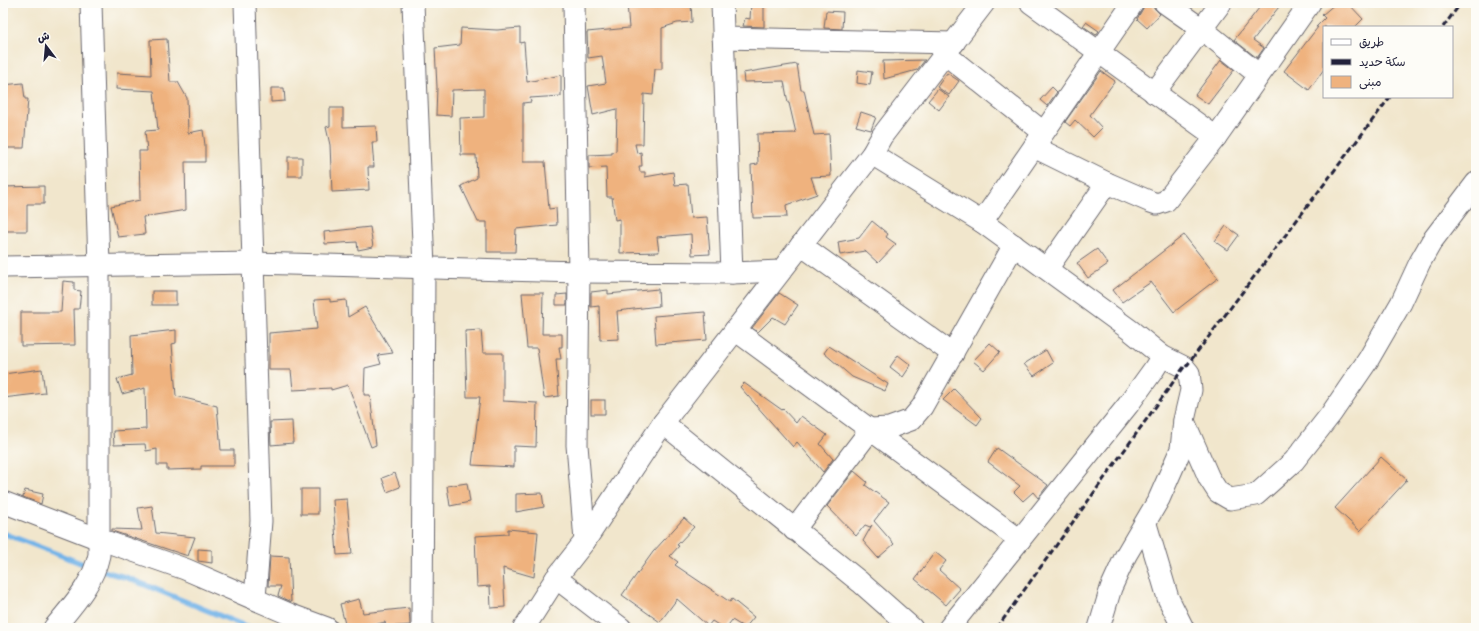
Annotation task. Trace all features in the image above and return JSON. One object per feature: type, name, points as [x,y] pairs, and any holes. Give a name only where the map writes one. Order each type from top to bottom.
[{"type":"street","points":[[54,628],[80,596],[96,569],[99,555],[98,266],[91,3]]},
{"type":"street","points":[[246,3],[260,521],[255,598]]},
{"type":"street","points":[[413,3],[424,267],[422,628]]},
{"type":"street","points":[[574,3],[579,272],[577,445],[585,541]]},
{"type":"street","points":[[722,3],[732,273]]},
{"type":"street","points":[[524,628],[556,578],[585,541],[663,424],[872,154],[882,136],[984,3]]},
{"type":"street","points":[[1031,3],[1216,137]]},
{"type":"street","points":[[982,222],[1133,3]]},
{"type":"street","points":[[1165,3],[1202,29],[1259,75]]},
{"type":"street","points":[[1154,93],[1221,3]]},
{"type":"street","points":[[723,38],[950,49],[1038,139],[1107,183],[1151,202],[1161,204],[1172,195],[1216,137],[1310,3]]},
{"type":"street","points":[[872,154],[982,222],[1130,330],[1162,356],[1184,367],[1189,373],[1191,390],[1184,420],[1181,449],[1159,500],[1146,524],[1126,555],[1111,588],[1099,628]]},
{"type":"street","points":[[1047,269],[1107,183]]},
{"type":"street","points":[[1184,420],[1209,478],[1218,492],[1230,500],[1256,495],[1294,461],[1331,414],[1368,360],[1401,303],[1420,262],[1432,241],[1476,183]]},
{"type":"street","points":[[801,245],[953,354]]},
{"type":"street","points":[[794,530],[871,430],[889,428],[911,420],[932,392],[1014,245]]},
{"type":"street","points":[[3,267],[253,263],[579,272],[732,273],[780,271]]},
{"type":"street","points":[[735,330],[1020,540]]},
{"type":"street","points":[[949,628],[1128,405],[1162,356]]},
{"type":"street","points":[[663,424],[860,582],[912,628]]},
{"type":"street","points":[[3,502],[99,539],[185,569],[315,625],[327,628]]},
{"type":"street","points":[[1146,524],[1168,598],[1183,628]]},
{"type":"street","points":[[556,578],[621,628]]},
{"type":"building","points":[[627,3],[691,3],[692,22],[677,23],[662,28],[662,69],[655,69],[653,95],[644,94],[643,144],[635,144],[637,153],[641,152],[642,166],[639,166],[640,172],[645,172],[645,177],[673,172],[675,185],[688,184],[691,218],[707,217],[710,254],[692,255],[691,234],[657,237],[659,252],[620,253],[620,219],[615,220],[612,197],[607,197],[606,167],[589,168],[589,155],[612,154],[612,152],[616,151],[617,109],[593,115],[588,86],[606,83],[602,56],[588,58],[587,32],[629,28]]},
{"type":"building","points":[[751,3],[764,3],[764,27],[743,26],[745,18],[750,19]]},
{"type":"building","points":[[1146,3],[1153,3],[1154,8],[1160,14],[1147,28],[1137,19]]},
{"type":"building","points":[[1263,3],[1282,3],[1253,40],[1264,48],[1257,58],[1234,40]]},
{"type":"building","points":[[1336,3],[1348,3],[1363,19],[1356,26],[1323,26],[1323,70],[1309,90],[1284,71],[1318,27],[1316,27],[1325,18],[1322,15]]},
{"type":"building","points":[[826,11],[843,12],[842,29],[824,28]]},
{"type":"building","points":[[1086,22],[1099,31],[1096,35],[1083,26]]},
{"type":"building","points":[[461,28],[497,30],[520,28],[520,43],[524,42],[527,82],[561,75],[561,96],[530,98],[531,102],[523,103],[523,162],[545,162],[549,209],[556,208],[557,225],[516,229],[515,252],[487,252],[487,222],[478,222],[461,186],[477,178],[476,155],[461,155],[460,118],[484,117],[484,89],[452,90],[451,116],[436,115],[437,87],[435,48],[460,45]]},
{"type":"building","points":[[167,39],[170,82],[178,82],[187,98],[188,133],[203,130],[205,162],[185,162],[186,210],[143,217],[145,234],[118,237],[111,206],[140,200],[139,151],[147,151],[145,131],[158,130],[154,91],[116,89],[117,73],[151,75],[150,40]]},
{"type":"building","points":[[925,60],[917,70],[884,79],[883,61]]},
{"type":"building","points":[[1221,60],[1234,70],[1208,104],[1195,95]]},
{"type":"building","points":[[797,64],[801,90],[804,90],[814,135],[829,134],[831,176],[811,177],[817,194],[786,205],[787,217],[753,218],[751,165],[758,164],[757,134],[796,133],[784,81],[744,82],[743,73]]},
{"type":"building","points":[[858,70],[872,72],[870,85],[857,83]]},
{"type":"building","points":[[1101,71],[1115,81],[1090,115],[1102,128],[1093,137],[1075,120],[1070,126],[1065,122]]},
{"type":"building","points":[[947,73],[959,81],[949,95],[937,87]]},
{"type":"building","points":[[23,83],[25,99],[28,99],[24,148],[3,148],[3,85]]},
{"type":"building","points":[[1052,87],[1057,92],[1047,106],[1040,100]]},
{"type":"building","points":[[271,88],[284,88],[285,101],[271,102]]},
{"type":"building","points":[[938,89],[949,97],[939,110],[928,101]]},
{"type":"building","points":[[330,108],[343,108],[343,127],[376,126],[377,142],[372,142],[374,167],[368,167],[369,190],[332,192],[330,145],[326,127],[330,126]]},
{"type":"building","points":[[861,112],[876,117],[871,130],[856,126]]},
{"type":"building","points":[[288,157],[302,157],[302,176],[288,176]]},
{"type":"building","points":[[44,186],[44,204],[27,204],[27,231],[3,231],[3,187]]},
{"type":"building","points":[[872,221],[888,234],[886,237],[896,244],[878,263],[865,251],[840,255],[838,242],[859,238]]},
{"type":"building","points":[[1226,226],[1239,235],[1228,250],[1215,241]]},
{"type":"building","points":[[370,227],[373,247],[358,250],[357,242],[325,244],[324,232]]},
{"type":"building","points":[[1184,235],[1218,278],[1174,312],[1151,282],[1122,302],[1113,290]]},
{"type":"building","points":[[1097,249],[1108,264],[1088,278],[1077,263]]},
{"type":"building","points":[[63,281],[74,282],[74,290],[81,291],[79,309],[74,309],[75,345],[21,346],[21,312],[61,312]]},
{"type":"building","points":[[658,289],[659,306],[617,311],[619,339],[600,340],[599,306],[591,307],[591,292],[608,290],[608,294]]},
{"type":"building","points":[[152,291],[176,291],[176,305],[152,305]]},
{"type":"building","points":[[522,293],[543,293],[542,334],[562,334],[562,347],[559,347],[561,359],[556,359],[559,396],[544,398],[537,348],[527,348]]},
{"type":"building","points":[[779,293],[798,305],[785,324],[773,317],[758,332],[752,328]]},
{"type":"building","points":[[567,294],[567,305],[556,305],[556,295]]},
{"type":"building","points":[[330,299],[330,302],[346,300],[348,317],[365,307],[393,353],[378,355],[381,364],[365,368],[364,395],[370,395],[376,445],[371,447],[348,385],[331,390],[331,388],[293,390],[291,370],[269,370],[269,333],[317,329],[314,300]]},
{"type":"building","points":[[705,312],[707,340],[656,344],[654,316]]},
{"type":"building","points":[[176,330],[176,343],[172,344],[176,396],[217,406],[221,450],[234,450],[234,466],[201,466],[201,469],[167,470],[167,465],[157,465],[157,449],[146,451],[145,444],[114,445],[113,431],[146,429],[145,388],[122,394],[117,379],[132,375],[131,335]]},
{"type":"building","points":[[481,330],[483,353],[503,353],[503,401],[537,403],[536,447],[514,446],[514,467],[472,465],[480,397],[467,397],[465,331]]},
{"type":"building","points":[[990,343],[1000,352],[984,370],[973,361]]},
{"type":"building","points":[[829,346],[888,384],[885,391],[852,377],[824,353]]},
{"type":"building","points":[[1046,350],[1053,363],[1034,376],[1024,364]]},
{"type":"building","points":[[898,355],[911,365],[903,377],[890,367]]},
{"type":"building","points":[[42,369],[45,393],[3,398],[3,374]]},
{"type":"building","points":[[744,383],[782,410],[783,409],[796,423],[801,416],[827,435],[820,444],[833,459],[823,472],[797,442],[793,447],[740,387]]},
{"type":"building","points":[[954,389],[982,418],[977,425],[943,400]]},
{"type":"building","points":[[591,400],[605,400],[605,414],[591,414]]},
{"type":"building","points":[[292,421],[293,443],[271,445],[270,422]]},
{"type":"building","points":[[997,448],[1048,485],[1038,498],[1033,492],[1023,501],[1014,492],[1020,486],[988,462]]},
{"type":"building","points":[[1381,457],[1407,480],[1360,531],[1335,508]]},
{"type":"building","points":[[854,471],[867,482],[865,485],[889,502],[874,521],[894,544],[878,558],[863,541],[872,525],[870,527],[865,525],[856,536],[827,506]]},
{"type":"building","points":[[395,473],[400,487],[387,492],[382,478]]},
{"type":"building","points":[[467,483],[470,502],[450,506],[447,486]]},
{"type":"building","points":[[301,489],[318,489],[318,514],[301,514]]},
{"type":"building","points":[[25,490],[43,494],[41,504],[23,497]]},
{"type":"building","points":[[542,493],[544,507],[516,512],[516,494]]},
{"type":"building","points":[[347,499],[352,554],[337,555],[333,500]]},
{"type":"building","points":[[152,506],[156,533],[195,537],[188,556],[112,531],[112,529],[142,530],[138,508]]},
{"type":"building","points":[[684,518],[694,527],[677,545],[679,546],[670,556],[678,562],[675,565],[730,602],[732,599],[754,617],[745,628],[732,620],[726,628],[723,628],[712,621],[708,626],[677,599],[660,622],[622,595],[653,552]]},
{"type":"building","points":[[508,529],[538,532],[534,577],[503,568],[505,607],[491,608],[490,586],[477,587],[475,536],[508,534]]},
{"type":"building","points":[[198,549],[212,550],[212,563],[198,561]]},
{"type":"building","points":[[935,552],[946,561],[939,570],[960,589],[946,605],[915,579]]},
{"type":"building","points":[[270,556],[289,557],[291,602],[278,596],[281,586],[268,586]]},
{"type":"building","points":[[359,599],[363,613],[409,608],[410,625],[386,627],[385,622],[362,628],[346,628],[340,604]]},
{"type":"waterway","points":[[3,533],[91,567]]},
{"type":"waterway","points":[[99,570],[128,578],[250,628]]},
{"type":"railway","points":[[1444,26],[1461,3]]},
{"type":"railway","points":[[997,628],[1184,367],[1185,368],[1389,98]]}]
